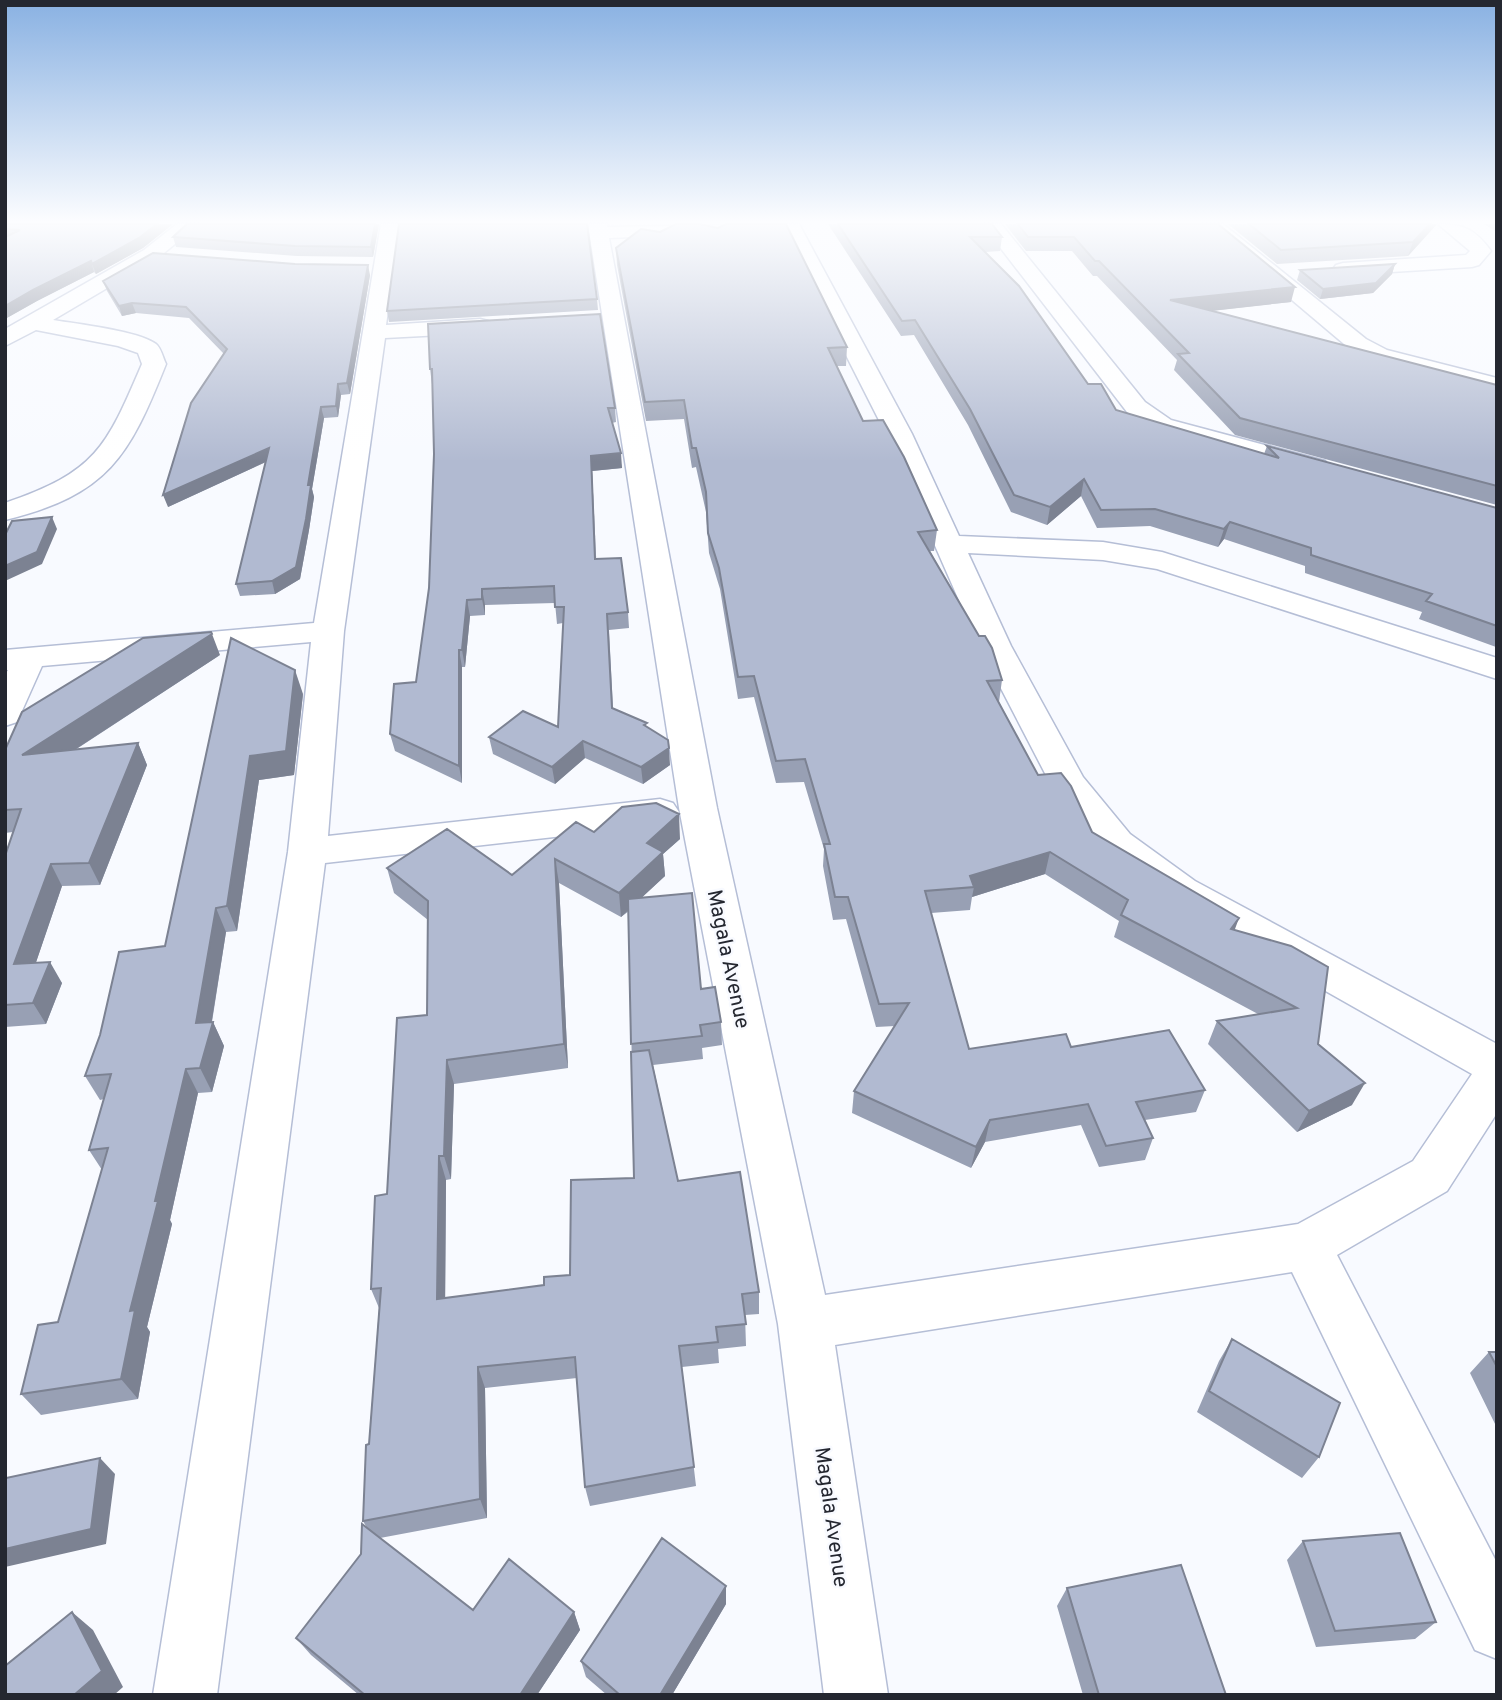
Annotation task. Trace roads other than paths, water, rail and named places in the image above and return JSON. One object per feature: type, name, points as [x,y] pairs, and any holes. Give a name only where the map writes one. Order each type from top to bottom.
[{"type":"street","points":[[5,340],[68,303]]},
{"type":"street","points":[[185,1695],[307,852],[328,631],[374,331],[373,303]]},
{"type":"street","name":"Magala Avenue","points":[[599,303],[599,319],[805,1324],[856,1695]]},
{"type":"street","points":[[830,303],[899,435],[951,544],[995,646],[1068,783],[1116,843],[1181,891],[1497,1066]]},
{"type":"street","points":[[1054,303],[1136,407],[1162,425],[1344,474]]},
{"type":"street","points":[[1307,303],[1358,344],[1379,355],[1497,385]]},
{"type":"street","points":[[5,512],[42,500],[84,478],[112,452],[154,363],[148,349],[123,340],[35,323]]},
{"type":"street","points":[[374,331],[506,324]]},
{"type":"street","points":[[951,544],[1132,554],[1162,561],[1497,669]]},
{"type":"street","points":[[5,715],[17,659],[328,631]]},
{"type":"street","points":[[307,852],[698,808]]},
{"type":"street","points":[[805,1324],[1306,1247],[1430,1176],[1497,1074]]},
{"type":"street","points":[[1306,1247],[1497,1628]]}]
